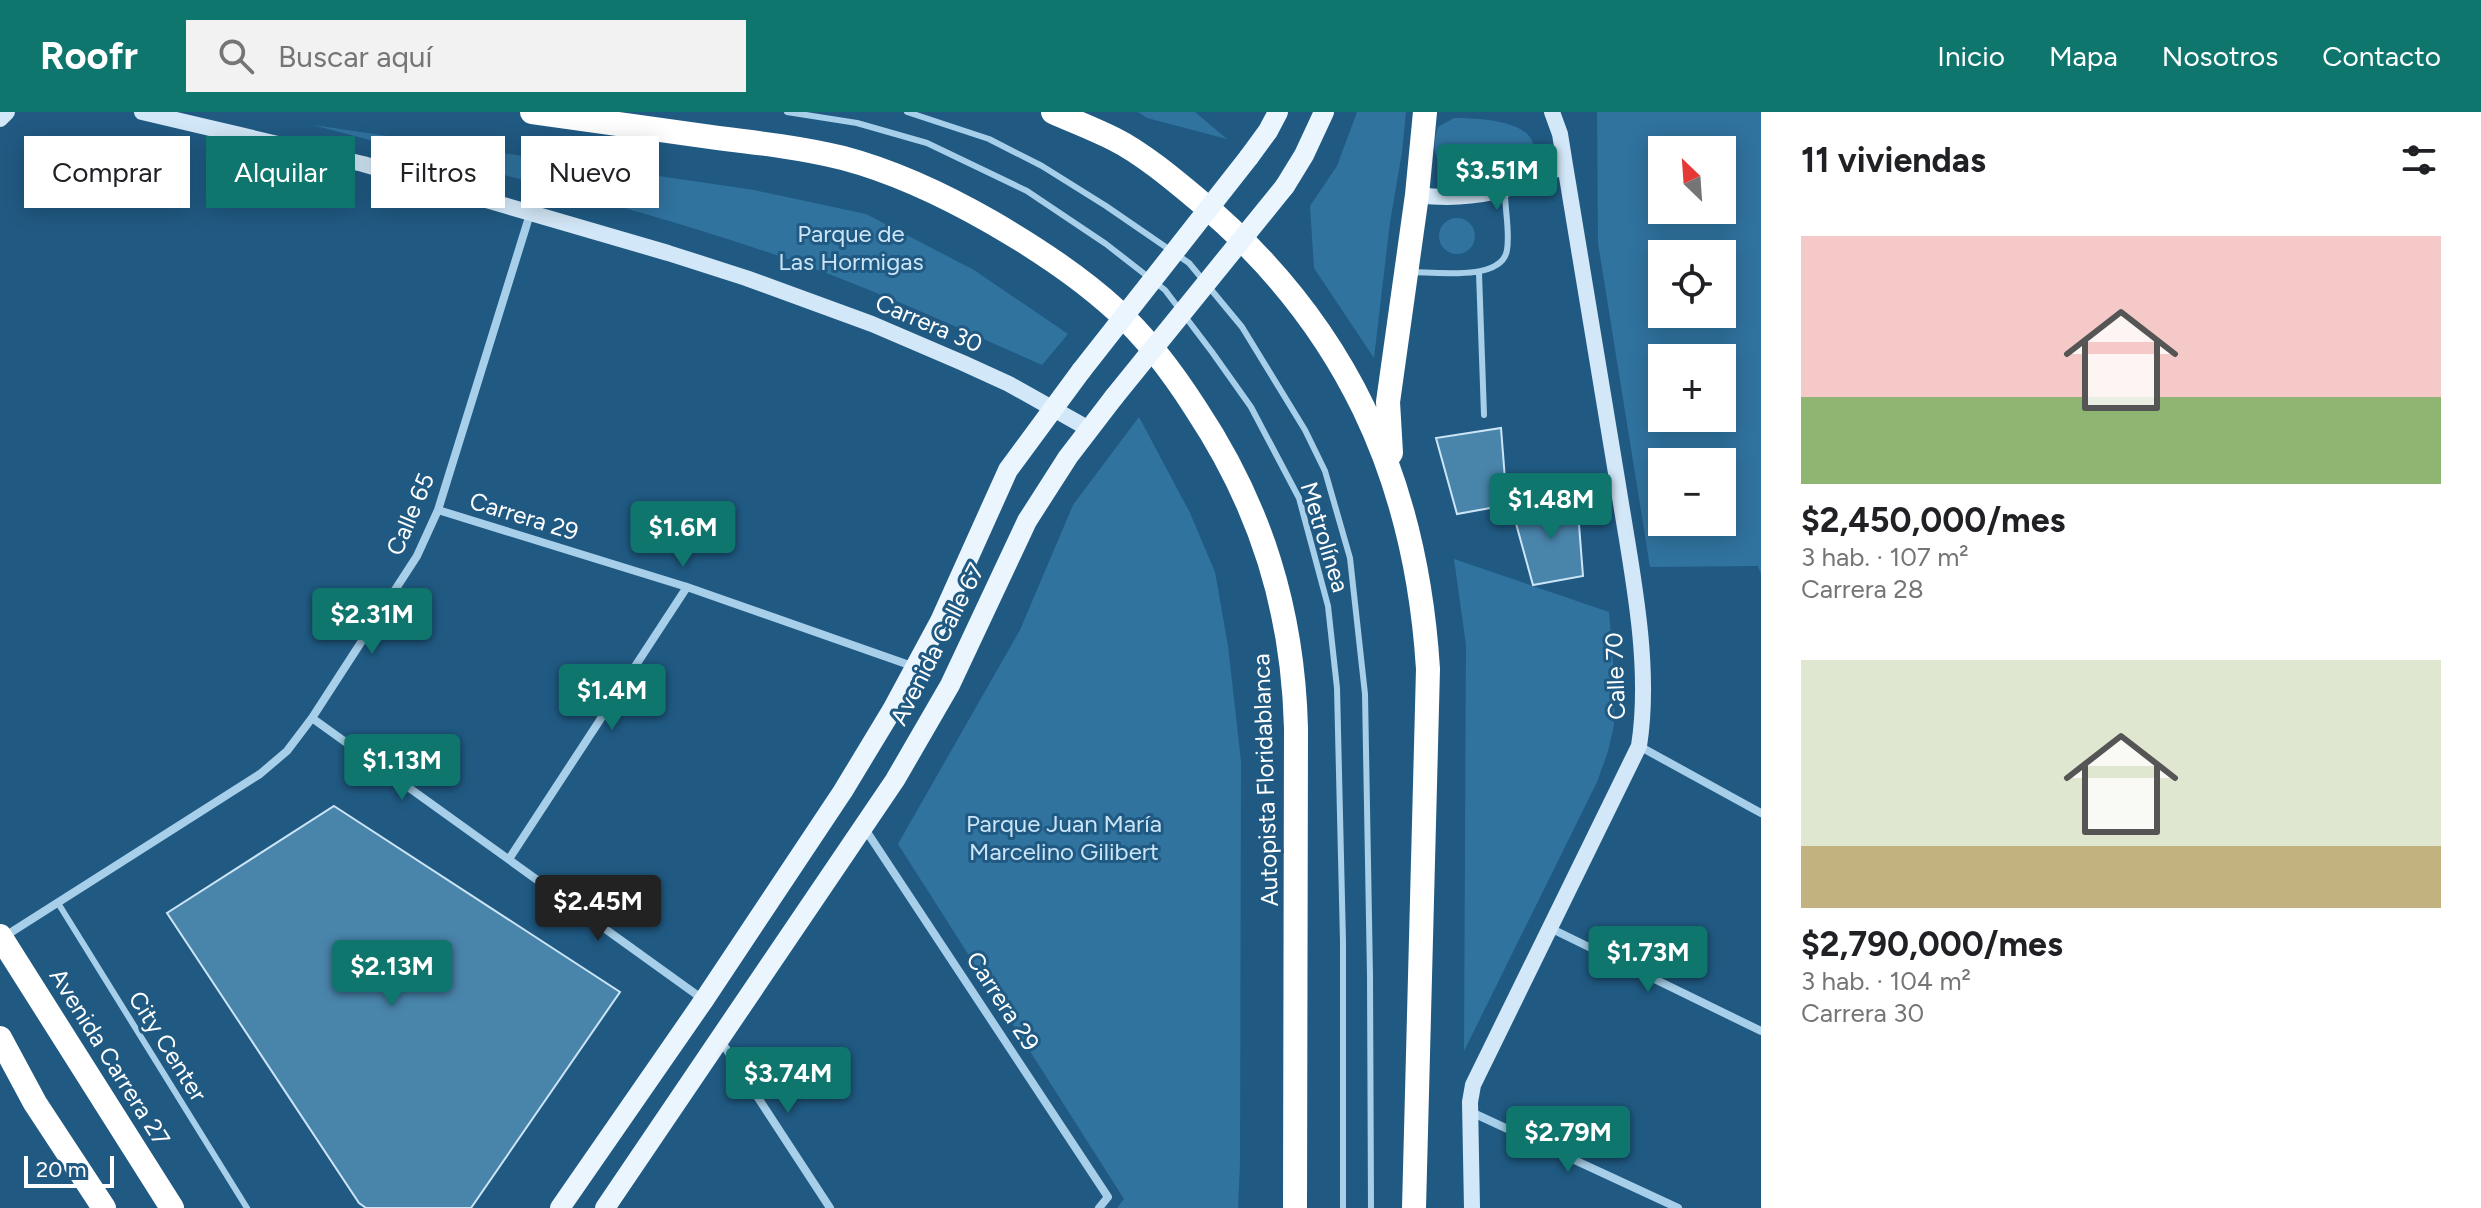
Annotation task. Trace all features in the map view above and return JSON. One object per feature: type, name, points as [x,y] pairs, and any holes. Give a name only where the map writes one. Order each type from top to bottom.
[{"type":"highway","name":"Autopista Floridablanca","points":[[532,112],[798,149],[890,173],[958,203],[1026,242],[1075,276],[1116,310],[1178,381],[1208,427],[1251,506],[1278,586],[1290,649],[1296,728],[1295,1208]]},
{"type":"highway","points":[[1053,112],[1117,140],[1174,180],[1226,223],[1268,266],[1336,357],[1376,433],[1393,479],[1416,564],[1425,619],[1428,669],[1414,1208]]},
{"type":"highway","points":[[1393,479],[1388,402],[1417,195],[1425,112]]},
{"type":"highway","name":"Avenida Carrera 27","points":[[1,937],[172,1208]]},
{"type":"highway","points":[[0,1038],[35,1103],[104,1208]]},
{"type":"main road","name":"Avenida Calle 67","points":[[560,1208],[843,791],[916,668],[1002,480],[1052,408],[1249,157],[1278,112]]},
{"type":"main road","name":"Avenida Calle 67","points":[[605,1208],[895,780],[950,685],[1027,521],[1056,475],[1114,397],[1285,186],[1324,112]]},
{"type":"street","points":[[0,119],[7,112]]},
{"type":"street","name":"Carrera 30","points":[[142,112],[363,164],[668,253],[805,299],[963,363],[1009,384],[1089,429]]},
{"type":"street","name":"Calle 70","points":[[1472,1208],[1473,1085],[1639,746],[1644,713],[1633,579],[1560,134],[1552,112]]},
{"type":"street","points":[[1417,195],[1452,197],[1505,191],[1529,184],[1565,165]]},
{"type":"street","name":"Calle 65","points":[[1,937],[260,774],[287,751],[312,718],[417,556],[438,510],[530,214]]},
{"type":"street","name":"Carrera 29","points":[[438,510],[687,587],[916,668]]},
{"type":"street","points":[[509,859],[687,587]]},
{"type":"street","points":[[312,718],[704,1000]]},
{"type":"street","points":[[1639,746],[1761,813]]},
{"type":"street","name":"Carrera 29","points":[[864,826],[1108,1197],[1099,1208]]},
{"type":"street","points":[[1549,928],[1761,1031]]},
{"type":"street","points":[[720,1040],[830,1208]]},
{"type":"street","points":[[0,1059],[35,1103]]},
{"type":"street","points":[[1471,1112],[1678,1208]]},
{"type":"lane","name":"Metrolínea","points":[[787,112],[857,123],[927,143],[1027,191],[1106,244],[1165,290],[1251,407],[1299,498],[1328,606],[1337,688],[1343,942],[1343,1208]]},
{"type":"lane","name":"Metrolínea","points":[[907,112],[989,139],[1042,166],[1189,263],[1242,327],[1305,430],[1325,471],[1350,558],[1365,694],[1371,1208]]},
{"type":"lane","points":[[1406,272],[1479,273],[1501,262],[1507,251],[1505,191]]},
{"type":"lane","points":[[1479,273],[1484,415]]},
{"type":"lane","name":"City Center","points":[[58,903],[247,1208]]},
{"type":"green space","points":[[1138,112],[1195,112],[1227,139],[1147,118]]},
{"type":"green space","points":[[1357,112],[1406,112],[1374,358],[1314,268],[1310,206],[1337,166]]},
{"type":"green space","points":[[1597,112],[1761,112],[1761,574],[1758,566],[1650,567],[1598,243]]},
{"type":"green space","points":[[1454,118],[1491,120],[1517,127],[1533,142],[1533,153],[1510,165],[1488,171],[1466,172],[1441,167],[1435,152],[1436,133],[1438,127]]},
{"type":"green space","name":"Parque de Las Hormigas","points":[[313,125],[388,136],[371,136],[371,140]]},
{"type":"green space","name":"Parque de Las Hormigas","points":[[505,153],[521,156],[521,180],[505,176]]},
{"type":"green space","name":"Parque de Las Hormigas","points":[[659,176],[754,190],[866,214],[974,270],[1068,334],[1042,365],[875,292],[716,235],[623,208],[659,208]]},
{"type":"green space","points":[[1457,218],[1470,223],[1475,236],[1470,249],[1457,254],[1444,249],[1439,236],[1444,223]]},
{"type":"green space","name":"Parque Juan María Marcelino Gilibert","points":[[1139,417],[1190,513],[1215,572],[1228,646],[1241,761],[1238,1208],[1117,1208],[1124,1199],[898,844],[1020,630],[1073,505]]},
{"type":"green space","points":[[1454,559],[1609,612],[1615,685],[1614,725],[1597,782],[1464,1051],[1466,645]]},
{"type":"building","points":[[1501,428],[1507,505],[1457,514],[1436,438]]},
{"type":"building","points":[[1577,499],[1583,576],[1533,585],[1512,509]]},
{"type":"building","points":[[334,806],[620,992],[471,1208],[366,1208],[359,1203],[167,913]]}]
